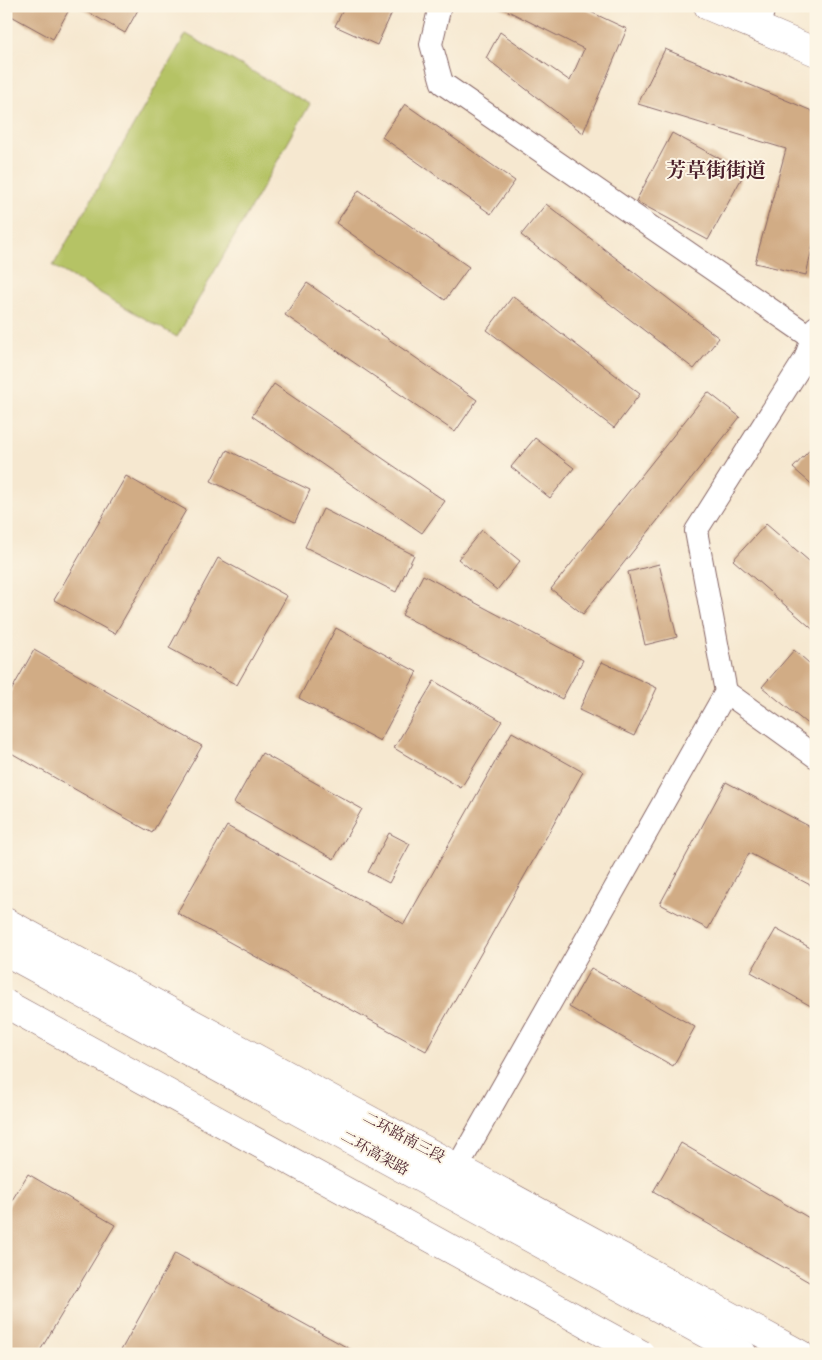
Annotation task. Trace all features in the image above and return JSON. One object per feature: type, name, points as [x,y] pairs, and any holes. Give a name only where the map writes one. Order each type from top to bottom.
[{"type":"main road","points":[[708,6],[761,17],[816,52]]},
{"type":"main road","name":"二环路南三段","points":[[6,922],[458,1166],[800,1354]]},
{"type":"main road","name":"二环高架路","points":[[6,952],[743,1354]]},
{"type":"main road","points":[[6,1004],[627,1354]]},
{"type":"main road","points":[[6,1004],[641,1354]]},
{"type":"street","points":[[440,6],[430,44],[442,83],[812,348],[696,531],[726,692],[458,1166]]},
{"type":"street","points":[[726,692],[816,757]]},
{"type":"green space","points":[[186,34],[310,104],[177,337],[53,266]]},
{"type":"building","points":[[6,6],[71,6],[53,39],[6,13]]},
{"type":"building","points":[[77,6],[136,6],[139,8],[125,33]]},
{"type":"building","points":[[345,6],[395,6],[377,45],[335,26]]},
{"type":"building","points":[[498,6],[578,6],[627,29],[583,133],[486,58],[500,32],[570,81],[584,49]]},
{"type":"building","points":[[665,49],[812,111],[816,122],[816,232],[806,275],[755,263],[786,149],[638,104]]},
{"type":"building","points":[[405,104],[515,181],[491,214],[382,137]]},
{"type":"building","points":[[672,133],[745,172],[708,240],[636,201]]},
{"type":"building","points":[[359,190],[469,267],[445,300],[336,223]]},
{"type":"building","points":[[546,204],[719,338],[694,369],[521,235]]},
{"type":"building","points":[[307,283],[477,400],[455,432],[285,315]]},
{"type":"building","points":[[513,296],[640,394],[614,428],[487,330]]},
{"type":"building","points":[[274,384],[445,501],[422,533],[252,416]]},
{"type":"building","points":[[708,392],[740,417],[583,614],[551,589]]},
{"type":"building","points":[[535,438],[574,468],[550,498],[511,467]]},
{"type":"building","points":[[816,443],[816,488],[793,468]]},
{"type":"building","points":[[227,450],[310,490],[295,522],[211,481]]},
{"type":"building","points":[[126,476],[186,510],[115,634],[54,600]]},
{"type":"building","points":[[323,509],[414,555],[396,592],[305,547]]},
{"type":"building","points":[[766,524],[816,567],[816,632],[733,560]]},
{"type":"building","points":[[482,530],[520,561],[497,590],[458,559]]},
{"type":"building","points":[[218,558],[287,596],[237,685],[169,648]]},
{"type":"building","points":[[659,564],[677,637],[645,645],[628,572]]},
{"type":"building","points":[[423,575],[583,660],[562,699],[402,615]]},
{"type":"building","points":[[336,628],[417,672],[380,741],[299,698]]},
{"type":"building","points":[[34,650],[202,746],[152,833],[6,750],[6,700]]},
{"type":"building","points":[[794,650],[816,669],[816,731],[762,687]]},
{"type":"building","points":[[602,662],[657,688],[634,736],[579,710]]},
{"type":"building","points":[[434,681],[502,721],[461,788],[394,748]]},
{"type":"building","points":[[512,732],[583,772],[426,1051],[177,913],[227,826],[404,924]]},
{"type":"building","points":[[262,753],[362,809],[334,859],[234,803]]},
{"type":"building","points":[[726,782],[816,830],[816,888],[749,853],[708,929],[660,904]]},
{"type":"building","points":[[389,833],[410,844],[389,883],[368,872]]},
{"type":"building","points":[[776,929],[816,951],[816,1009],[751,972]]},
{"type":"building","points":[[591,968],[695,1027],[673,1066],[569,1007]]},
{"type":"building","points":[[681,1143],[816,1222],[816,1286],[653,1192]]},
{"type":"building","points":[[28,1174],[115,1225],[38,1354],[16,1354],[6,1348],[6,1210]]},
{"type":"building","points":[[175,1253],[359,1354],[119,1354]]},
{"type":"district","name":"芳草街街道","points":[[716,170]]}]
